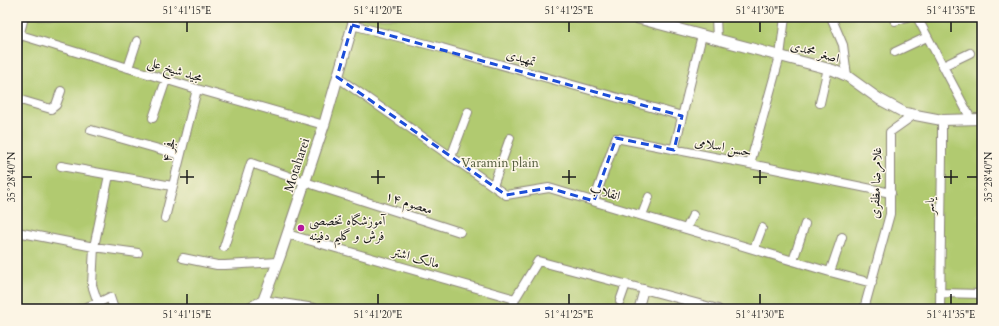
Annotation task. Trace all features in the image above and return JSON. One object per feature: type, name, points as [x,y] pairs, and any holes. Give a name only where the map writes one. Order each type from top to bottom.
[{"type":"street","points":[[17,44],[18,34],[24,17]]},
{"type":"street","name":"اصغر محمدی","points":[[633,17],[828,68],[847,76],[879,99],[905,113],[942,120],[982,119]]},
{"type":"street","points":[[716,17],[717,39]]},
{"type":"street","points":[[750,164],[780,56],[785,17]]},
{"type":"street","points":[[831,17],[843,45],[847,76]]},
{"type":"street","points":[[892,17],[895,21],[906,17]]},
{"type":"street","points":[[917,17],[971,119]]},
{"type":"street","name":"Motaharei","points":[[262,305],[324,125],[336,77],[354,21]]},
{"type":"street","name":"تمهیدی","points":[[354,21],[442,48],[682,116]]},
{"type":"street","name":"مجید شیخ علی","points":[[18,34],[196,89],[324,125]]},
{"type":"street","points":[[674,150],[702,35]]},
{"type":"street","points":[[895,52],[928,37]]},
{"type":"street","points":[[128,68],[137,41]]},
{"type":"street","points":[[943,66],[970,53]]},
{"type":"street","points":[[820,103],[828,68]]},
{"type":"street","name":"انقلاب","points":[[336,77],[506,195],[549,188],[830,272],[872,283]]},
{"type":"street","points":[[153,118],[166,80]]},
{"type":"street","name":"فجر ۴","points":[[165,218],[196,89]]},
{"type":"street","points":[[17,99],[51,109],[56,105],[61,92]]},
{"type":"street","points":[[451,157],[468,112]]},
{"type":"street","name":"غلامرضا مظفری","points":[[864,309],[890,214],[890,132],[914,115]]},
{"type":"street","name":"یاسر","points":[[940,309],[942,120]]},
{"type":"street","points":[[91,130],[180,156]]},
{"type":"street","points":[[493,186],[510,138]]},
{"type":"street","name":"حسن اسلامی","points":[[594,201],[616,138],[890,193]]},
{"type":"street","name":"۱۴ معصوم","points":[[224,247],[251,163],[460,232]]},
{"type":"street","points":[[61,166],[172,186]]},
{"type":"street","points":[[98,303],[92,285],[94,247],[109,175]]},
{"type":"street","points":[[642,215],[649,197]]},
{"type":"street","points":[[686,228],[693,215]]},
{"type":"street","points":[[793,261],[806,224]]},
{"type":"street","points":[[754,249],[762,228]]},
{"type":"street","points":[[17,232],[94,247],[138,253]]},
{"type":"street","name":"مالک اشتر","points":[[287,234],[515,299]]},
{"type":"street","points":[[830,272],[842,237]]},
{"type":"street","points":[[183,258],[217,265],[278,262]]},
{"type":"street","points":[[512,309],[515,299],[538,261],[718,309]]},
{"type":"street","points":[[620,301],[626,284]]},
{"type":"street","points":[[639,307],[644,289]]},
{"type":"street","points":[[940,293],[982,294]]},
{"type":"street","points":[[81,309],[110,297],[114,309]]},
{"type":"street","points":[[247,309],[262,305],[314,309]]},
{"type":"highlighted area","points":[[352,25],[682,116],[674,150],[616,138],[594,201],[549,188],[506,195],[337,77]]},
{"type":"green space","name":"Varamin plain","points":[[17,17],[982,17],[982,309],[17,309]]},
{"type":"place","name":"آموزشگاه تخصصی فرش و گلیم دفینه","points":[[301,228]]}]
